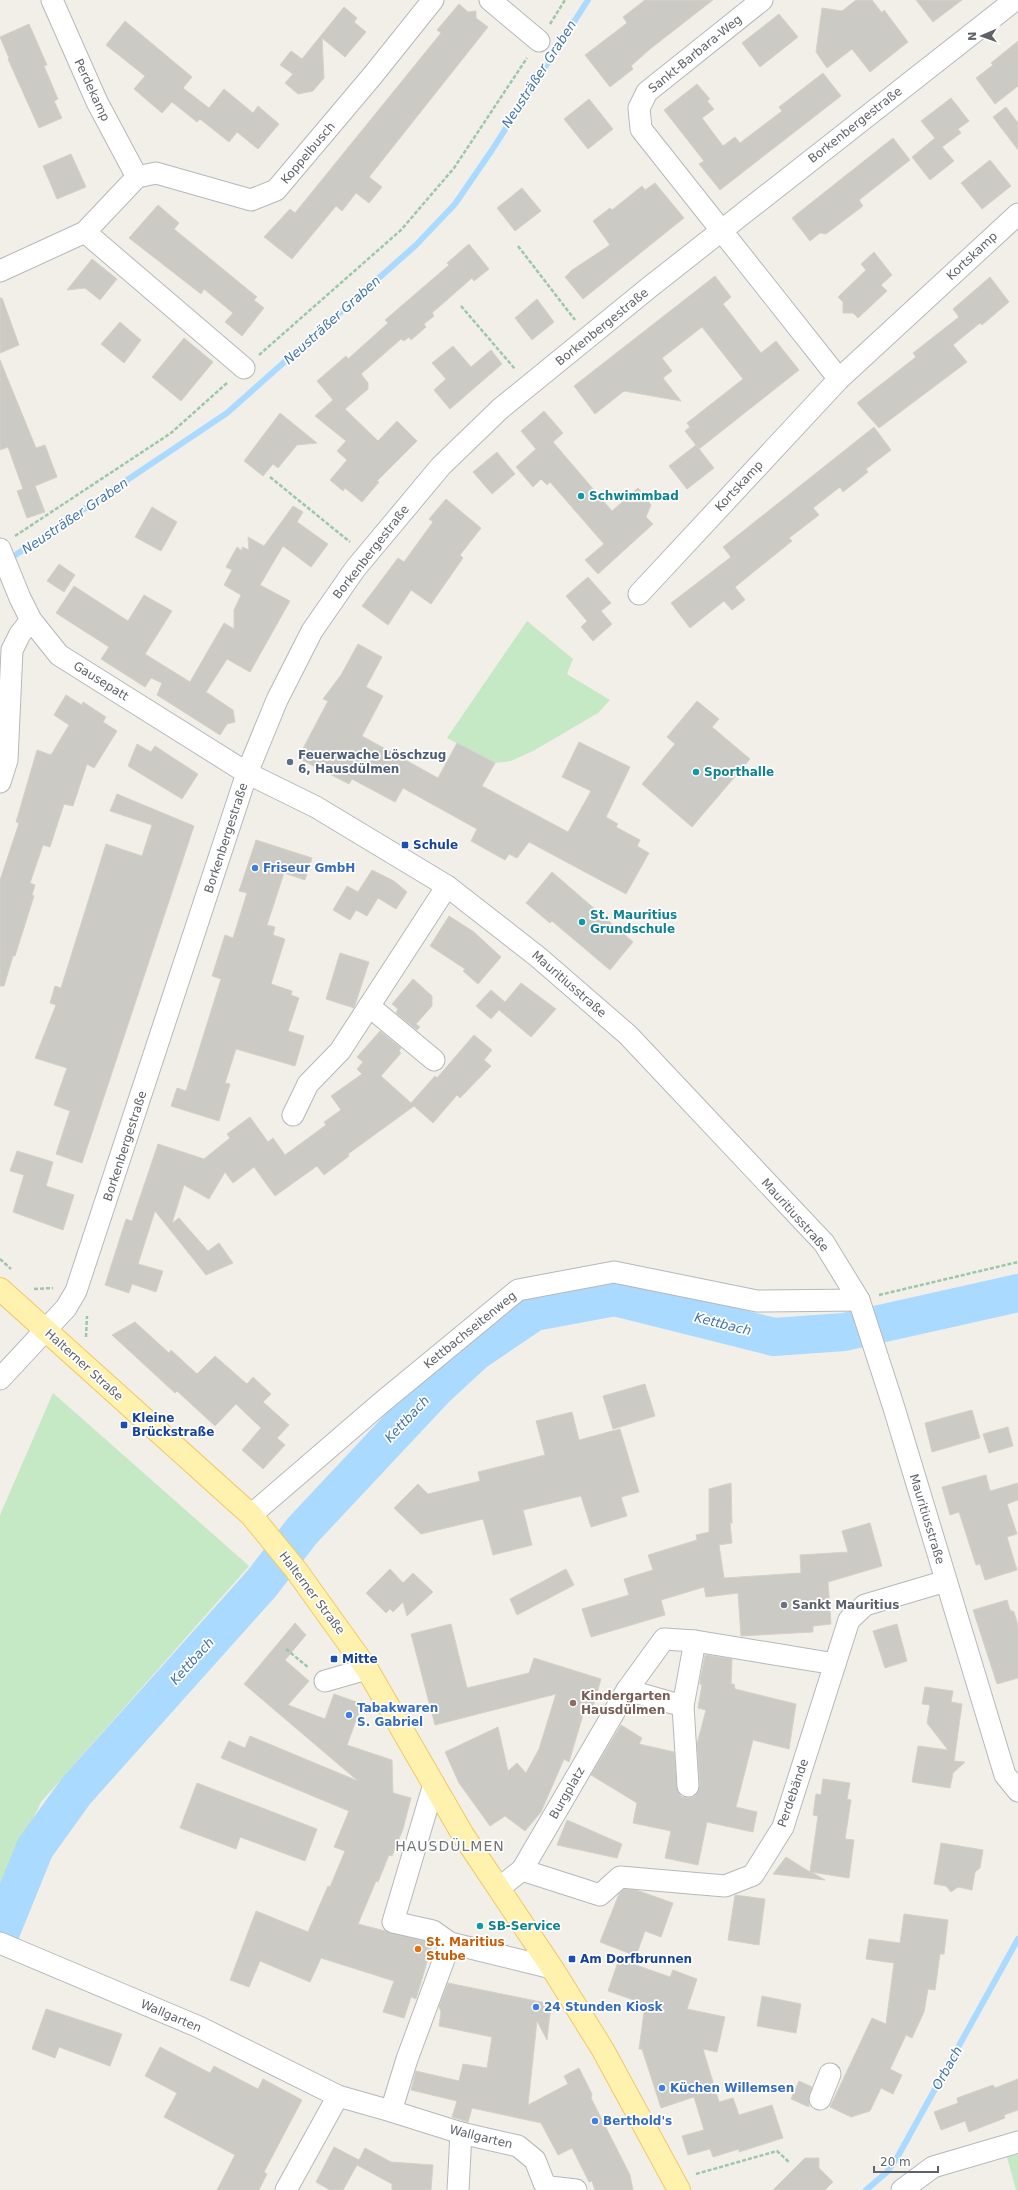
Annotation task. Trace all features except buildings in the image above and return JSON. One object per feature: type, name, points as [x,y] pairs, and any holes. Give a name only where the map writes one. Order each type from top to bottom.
[{"type":"main road","name":"Halterner Straße","points":[[0,1289],[52,1322],[258,1524],[296,1570],[367,1669],[463,1835],[552,1968],[603,2050],[677,2185]]},
{"type":"street","name":"Perdekamp","points":[[52,0],[97,102],[137,177]]},
{"type":"street","name":"Koppelbusch","points":[[137,177],[156,173],[250,200],[276,190],[373,76],[433,0]]},
{"type":"street","points":[[490,0],[538,40]]},
{"type":"street","name":"Sankt-Barbara-Weg","points":[[722,232],[641,129],[639,108],[647,92],[762,0]]},
{"type":"street","name":"Borkenbergestraße","points":[[0,1378],[52,1322],[76,1290],[187,960],[247,773],[277,700],[312,631],[366,555],[441,466],[500,409],[651,286],[722,232],[859,121],[1015,0]]},
{"type":"street","points":[[0,271],[85,232],[137,177]]},
{"type":"street","name":"Kortskamp","points":[[639,594],[839,379],[1018,214]]},
{"type":"street","points":[[85,232],[244,368]]},
{"type":"street","points":[[722,232],[839,379]]},
{"type":"street","name":"Gausepatt","points":[[5,545],[12,577],[32,620],[59,655],[247,773]]},
{"type":"street","points":[[0,782],[7,760],[12,650],[20,634],[32,620]]},
{"type":"street","name":"Mauritiusstraße","points":[[247,773],[316,807],[447,886],[538,957],[628,1035],[824,1243],[861,1306],[1005,1775],[1018,1791]]},
{"type":"street","points":[[293,1115],[308,1084],[340,1051],[447,886]]},
{"type":"street","points":[[369,1006],[434,1060]]},
{"type":"street","name":"Kettbachseitenweg","points":[[258,1524],[381,1403],[518,1290],[614,1272],[758,1301],[861,1306]]},
{"type":"street","name":"Perdebände","points":[[522,1870],[600,1895],[620,1877],[725,1886],[753,1875],[783,1827],[849,1620],[866,1605],[946,1581]]},
{"type":"street","name":"Burgplatz","points":[[499,1888],[522,1870],[627,1690],[664,1639],[695,1641],[835,1664]]},
{"type":"street","points":[[688,1786],[684,1706],[695,1641]]},
{"type":"street","points":[[325,1681],[367,1669]]},
{"type":"street","points":[[627,1690],[684,1706]]},
{"type":"street","points":[[434,1784],[393,1922],[433,1931],[450,1943],[552,1968]]},
{"type":"street","points":[[390,2111],[450,1943]]},
{"type":"street","name":"Wallgarten","points":[[9,1947],[198,2027],[338,2096],[461,2133],[518,2146],[535,2160],[544,2184],[550,2187],[576,2190]]},
{"type":"street","points":[[820,2099],[830,2074]]},
{"type":"street","points":[[286,2190],[338,2096]]},
{"type":"street","points":[[458,2190],[461,2133]]},
{"type":"street","points":[[902,2190],[933,2167],[1018,2142]]},
{"type":"path","points":[[5,545],[171,433],[401,230],[454,168],[565,0]]},
{"type":"path","points":[[518,246],[589,338]]},
{"type":"path","points":[[461,306],[530,386]]},
{"type":"path","points":[[270,477],[366,555]]},
{"type":"path","points":[[861,1306],[1018,1262]]},
{"type":"path","points":[[34,1289],[56,1288]]},
{"type":"path","points":[[52,1322],[86,1340],[88,1312]]},
{"type":"path","points":[[286,1649],[325,1681]]},
{"type":"path","points":[[677,2185],[777,2150],[790,2163]]},
{"type":"green space","points":[[527,621],[573,659],[567,674],[610,700],[598,713],[533,751],[511,761],[495,763],[447,738]]},
{"type":"green space","points":[[53,1393],[249,1566],[41,1802],[0,1887],[0,1515]]},
{"type":"green space","points":[[1018,2154],[1018,2190],[1016,2190],[1007,2157]]},
{"type":"waterway","name":"Neusträßer Graben","points":[[8,560],[227,413],[416,245],[455,204],[492,150],[588,0]]},
{"type":"waterway","name":"Kettbach","points":[[0,1934],[35,1848],[76,1791],[262,1583],[302,1531],[436,1388],[475,1352],[534,1312],[615,1297],[774,1337],[844,1332],[1018,1293]]},
{"type":"waterway","name":"Orbach","points":[[866,2190],[887,2172],[898,2156],[1018,1939]]},
{"type":"place","name":"Schwimmbad","points":[[581,496]]},
{"type":"place","name":"Feuerwache Löschzug 6, Hausdülmen","points":[[290,762]]},
{"type":"place","name":"Sporthalle","points":[[696,772]]},
{"type":"place","name":"Schule","points":[[405,845]]},
{"type":"place","name":"Friseur GmbH","points":[[255,868]]},
{"type":"place","name":"St. Mauritius Grundschule","points":[[582,922]]},
{"type":"place","name":"Kleine Brückstraße","points":[[124,1425]]},
{"type":"place","name":"Sankt Mauritius","points":[[784,1605]]},
{"type":"place","name":"Mitte","points":[[334,1659]]},
{"type":"place","name":"Kindergarten Hausdülmen","points":[[573,1703]]},
{"type":"place","name":"Tabakwaren S. Gabriel","points":[[349,1715]]},
{"type":"place","name":"SB-Service","points":[[480,1926]]},
{"type":"place","name":"St. Maritius Stube","points":[[418,1949]]},
{"type":"place","name":"Am Dorfbrunnen","points":[[572,1959]]},
{"type":"place","name":"24 Stunden Kiosk","points":[[536,2007]]},
{"type":"place","name":"Küchen Willemsen","points":[[662,2088]]},
{"type":"place","name":"Berthold's","points":[[595,2121]]},
{"type":"district","name":"HAUSDÜLMEN","points":[[450,1846]]}]
